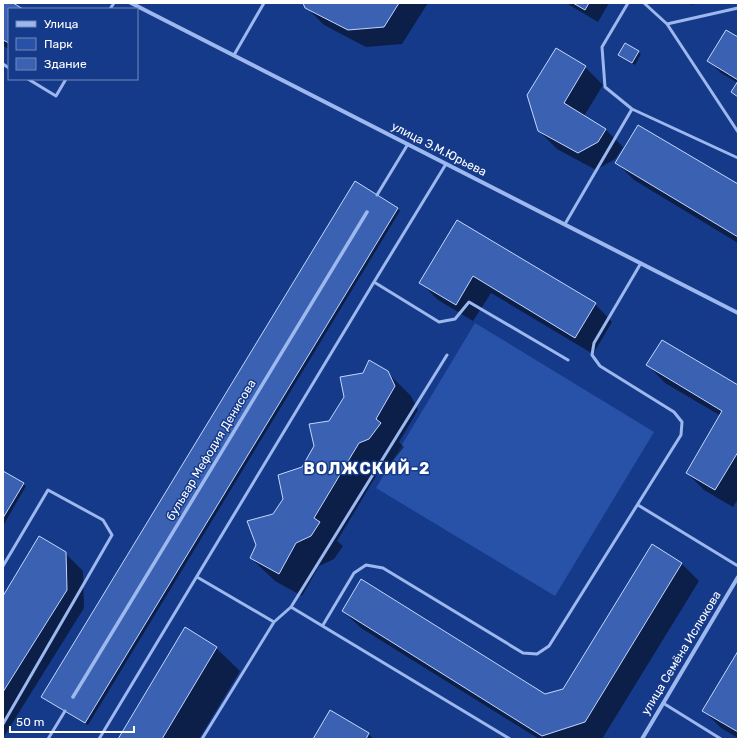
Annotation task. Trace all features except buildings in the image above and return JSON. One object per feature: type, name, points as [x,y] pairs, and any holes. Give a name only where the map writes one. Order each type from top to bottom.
[{"type":"street","name":"улица Э.М.Юрьева","points":[[131,3],[738,313]]},
{"type":"street","name":"бульвар Мефодия Денисова","points":[[73,697],[367,212]]},
{"type":"street","name":"улица Семёна Ислюкова","points":[[642,739],[738,577]]},
{"type":"lane","points":[[234,55],[264,3]]},
{"type":"lane","points":[[628,3],[602,47],[605,87],[632,109],[738,158]]},
{"type":"lane","points":[[644,3],[667,24],[738,132]]},
{"type":"lane","points":[[667,24],[738,8]]},
{"type":"lane","points":[[30,80],[56,96],[65,80]]},
{"type":"lane","points":[[565,224],[632,109]]},
{"type":"lane","points":[[377,195],[408,144]]},
{"type":"lane","points":[[99,739],[446,164]]},
{"type":"lane","points":[[323,624],[354,573],[366,565],[383,568],[523,653],[537,654],[549,646],[681,435],[682,422],[674,412],[600,366],[592,355],[594,343],[641,263]]},
{"type":"lane","points":[[374,282],[440,322],[455,319],[469,302],[568,360]]},
{"type":"lane","points":[[202,739],[274,622],[291,607],[447,354]]},
{"type":"lane","points":[[3,566],[48,490],[103,520],[112,535],[3,724]]},
{"type":"lane","points":[[638,504],[738,566]]},
{"type":"lane","points":[[197,577],[274,622]]},
{"type":"lane","points":[[291,607],[323,624],[510,739]]},
{"type":"lane","points":[[663,703],[721,739]]},
{"type":"lane","points":[[48,739],[65,711]]},
{"type":"green space","points":[[475,323],[654,432],[555,596],[376,488]]},
{"type":"district","name":"ВОЛЖСКИЙ-2","points":[[367,468]]}]
